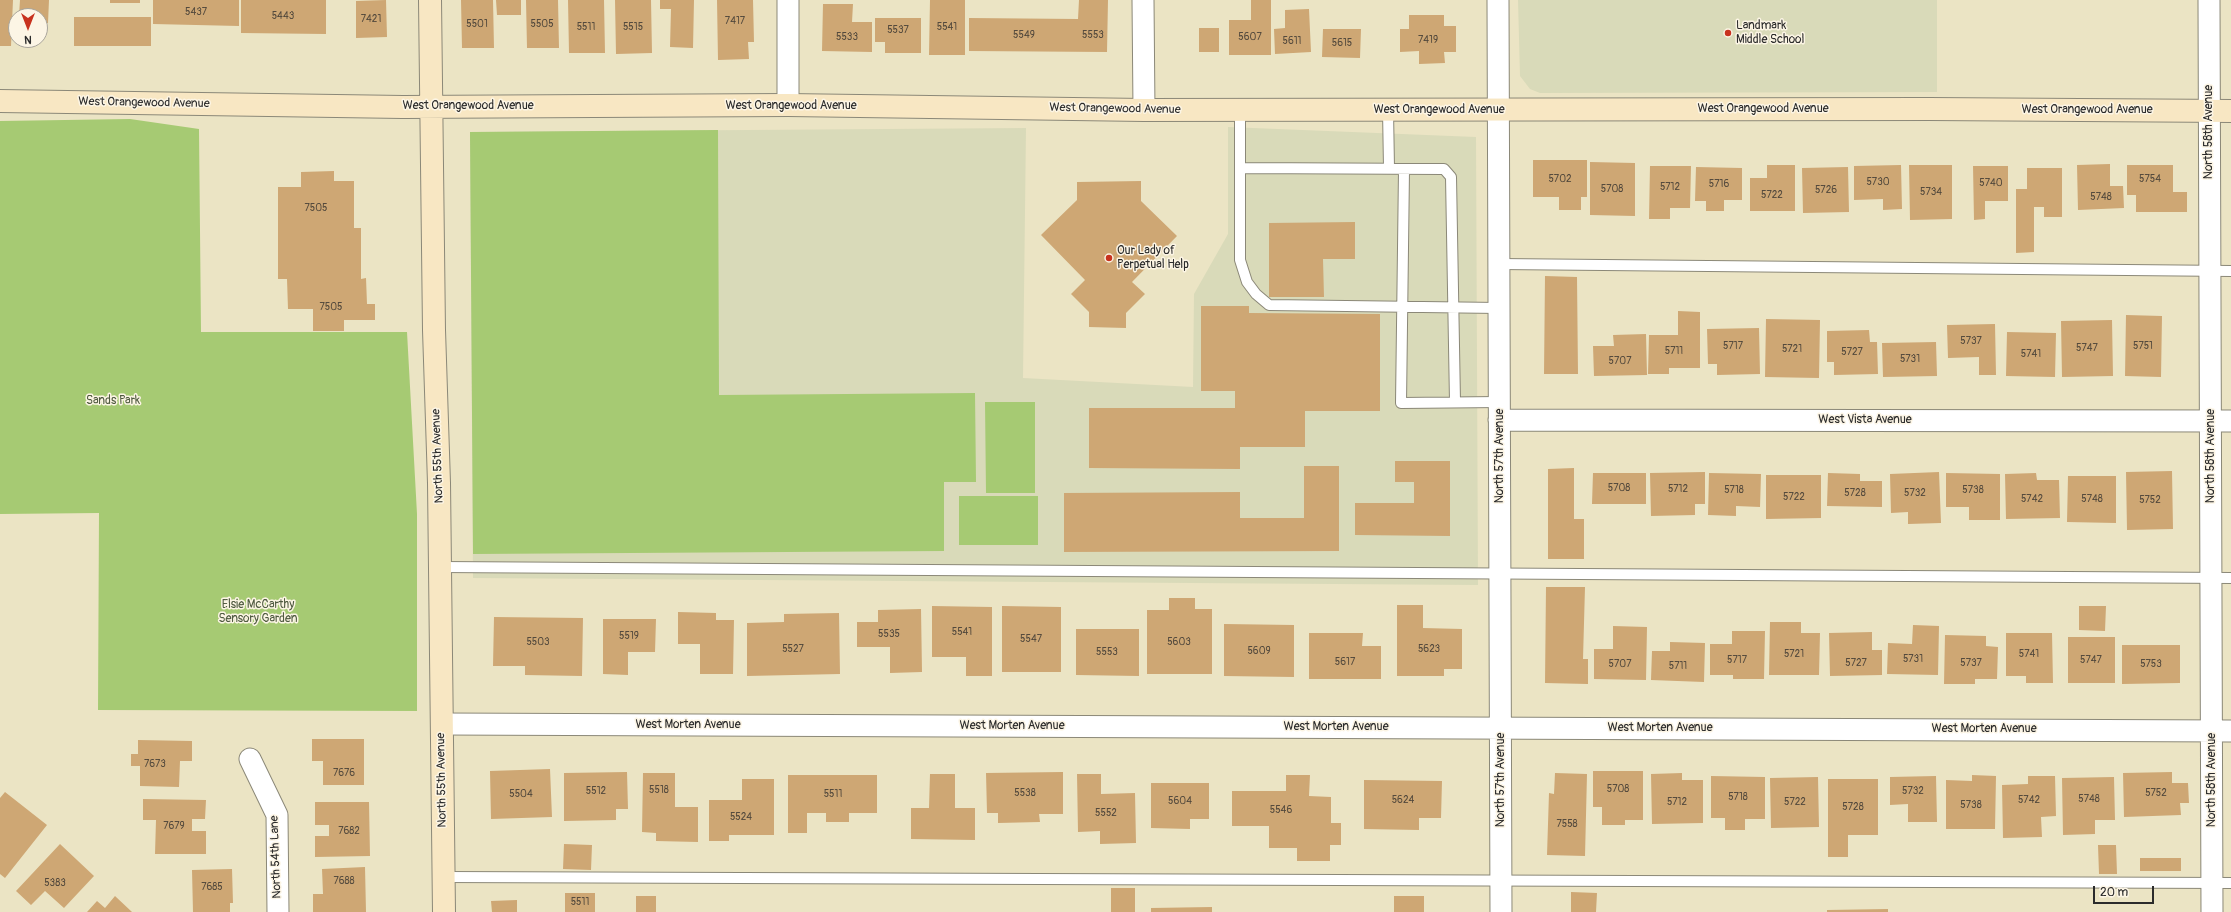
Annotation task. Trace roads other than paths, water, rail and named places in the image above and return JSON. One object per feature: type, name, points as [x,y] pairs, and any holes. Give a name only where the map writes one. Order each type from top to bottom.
[{"type":"street","name":"North 55th Avenue","points":[[430,0],[433,107],[434,330],[440,567],[444,912]]},
{"type":"street","points":[[788,0],[788,105]]},
{"type":"street","points":[[1144,0],[1144,110]]},
{"type":"street","name":"North 57th Avenue","points":[[1498,0],[1502,912]]},
{"type":"street","name":"North 58th Avenue","points":[[2209,0],[2211,421],[2221,578],[2221,883],[2212,912]]},
{"type":"street","name":"West Orangewood Avenue","points":[[0,101],[433,107],[788,105],[1144,110],[2231,111]]},
{"type":"street","name":"West Vista Avenue","points":[[1499,411],[2231,421]]},
{"type":"street","name":"West Morten Avenue","points":[[442,724],[2221,731]]},
{"type":"street","name":"North 54th Lane","points":[[250,759],[277,815],[278,912]]},
{"type":"lane","points":[[1240,110],[1240,260],[1247,282],[1256,294],[1269,305],[1499,308]]},
{"type":"lane","points":[[1388,110],[1389,168]]},
{"type":"lane","points":[[1240,168],[1444,169],[1451,177],[1455,402]]},
{"type":"lane","points":[[1404,170],[1402,403],[1455,402],[1499,411]]},
{"type":"lane","points":[[1499,264],[2231,271]]},
{"type":"lane","points":[[440,567],[2221,578]]},
{"type":"lane","points":[[444,877],[2221,883]]},
{"type":"place","name":"Landmark Middle School","points":[[1728,33]]},
{"type":"place","name":"Our Lady of Perpetual Help","points":[[1109,258]]},
{"type":"park label","name":"Sands Park","points":[[113,401]]},
{"type":"park label","name":"Elsie McCarthy Sensory Garden","points":[[258,612]]}]
